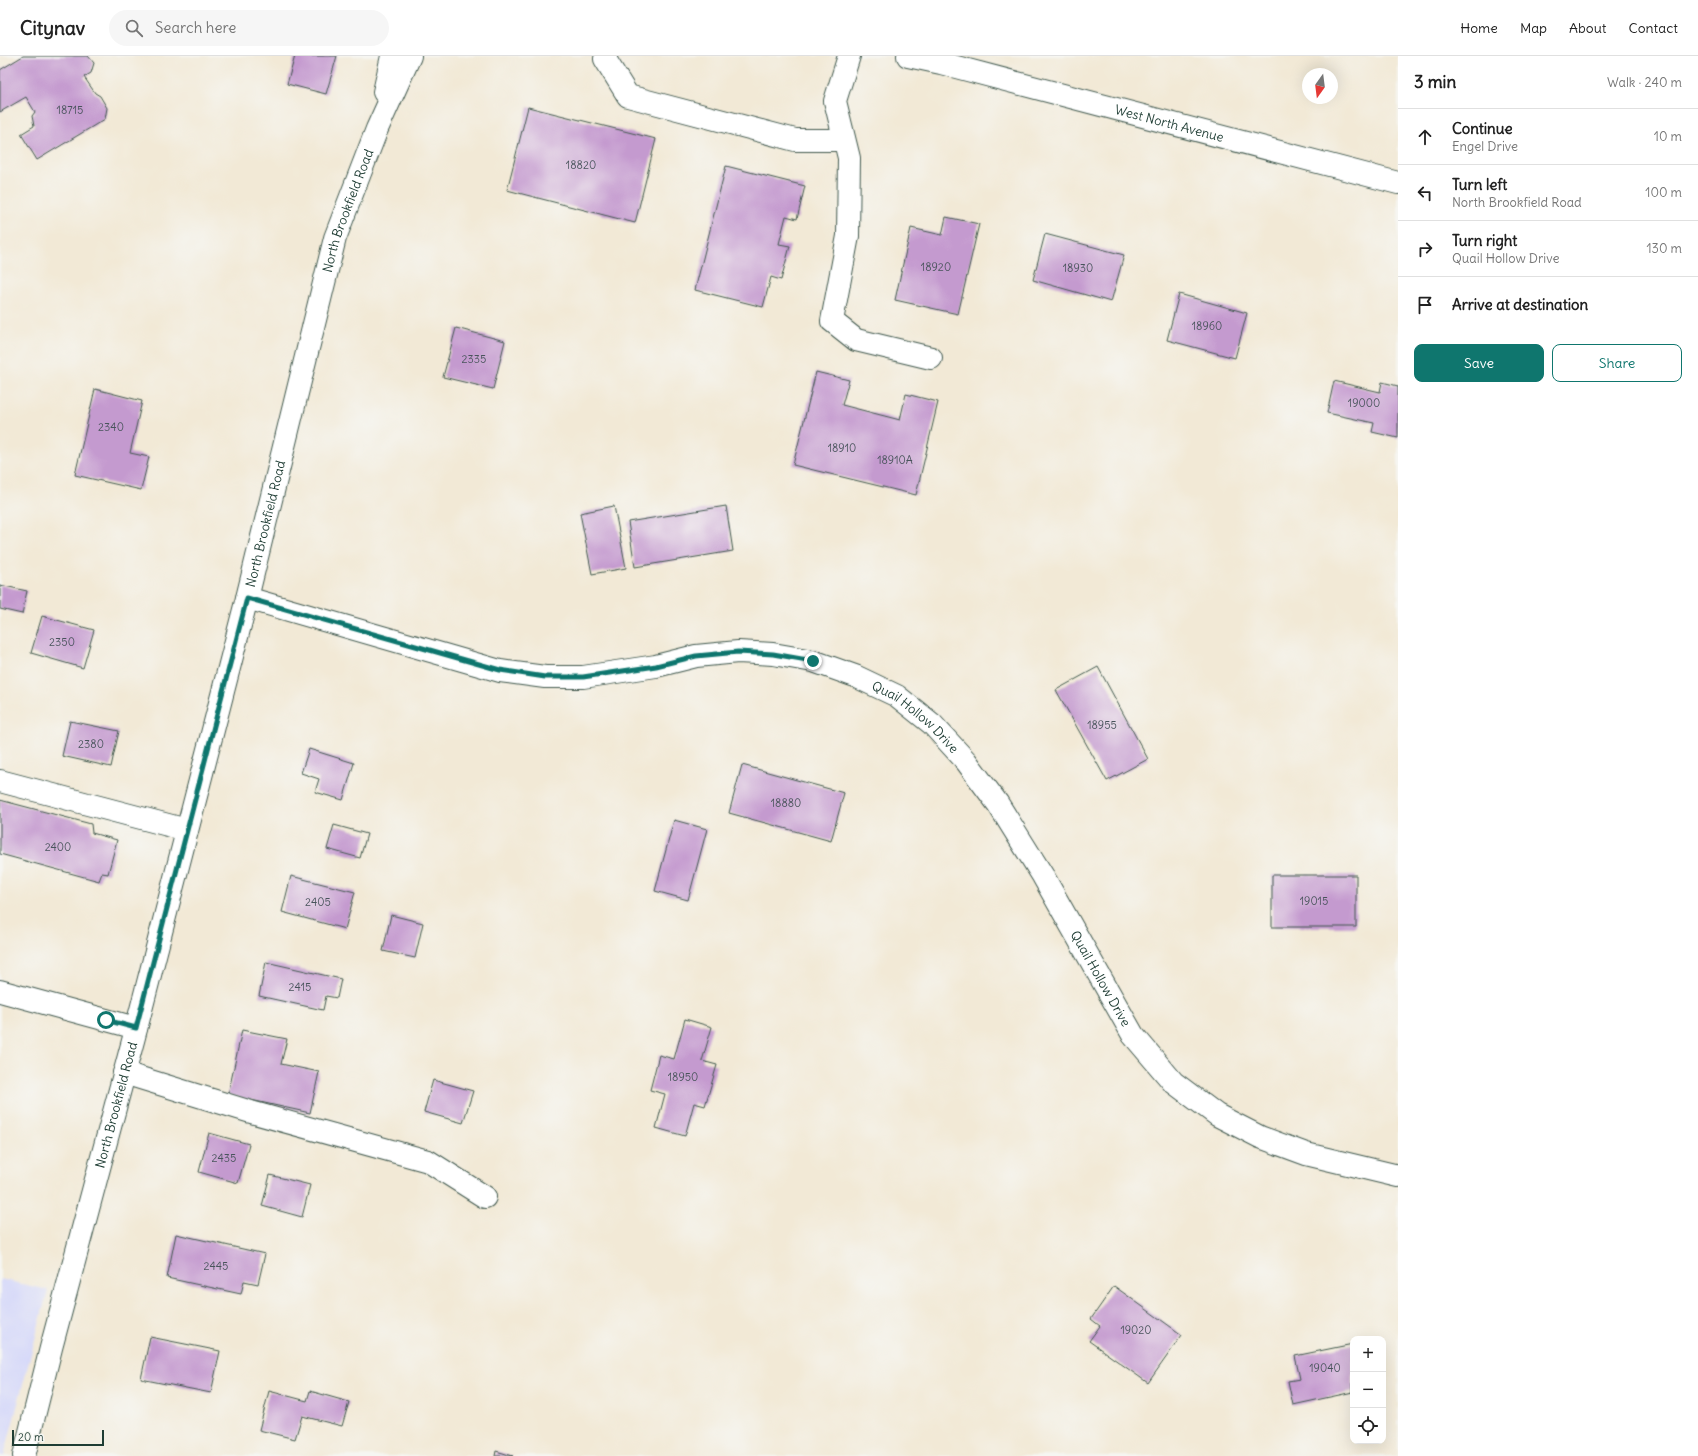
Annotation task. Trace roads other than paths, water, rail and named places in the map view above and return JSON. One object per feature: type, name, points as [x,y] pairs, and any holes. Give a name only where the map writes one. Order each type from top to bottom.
[{"type":"street","name":"North Brookfield Road","points":[[377,129],[392,56]]},
{"type":"street","name":"North Brookfield Road","points":[[24,1456],[247,598],[335,238],[377,129],[410,56]]},
{"type":"street","points":[[606,56],[605,59],[628,96],[795,140],[844,140]]},
{"type":"street","points":[[849,56],[835,101],[849,158],[848,236],[832,321],[856,340],[931,358]]},
{"type":"street","name":"West North Avenue","points":[[908,56],[933,60],[1398,183]]},
{"type":"street","name":"Quail Hollow Drive","points":[[247,598],[500,670],[545,677],[583,677],[656,666],[696,656],[738,652],[773,654],[813,661],[855,676],[897,696],[932,724],[966,761],[998,804],[1043,876],[1133,1035],[1173,1082],[1217,1115],[1260,1137],[1306,1154],[1398,1176]]},
{"type":"street","points":[[0,781],[187,830]]},
{"type":"street","points":[[0,991],[136,1028]]},
{"type":"street","points":[[124,1073],[251,1112],[428,1161],[485,1197]]}]
